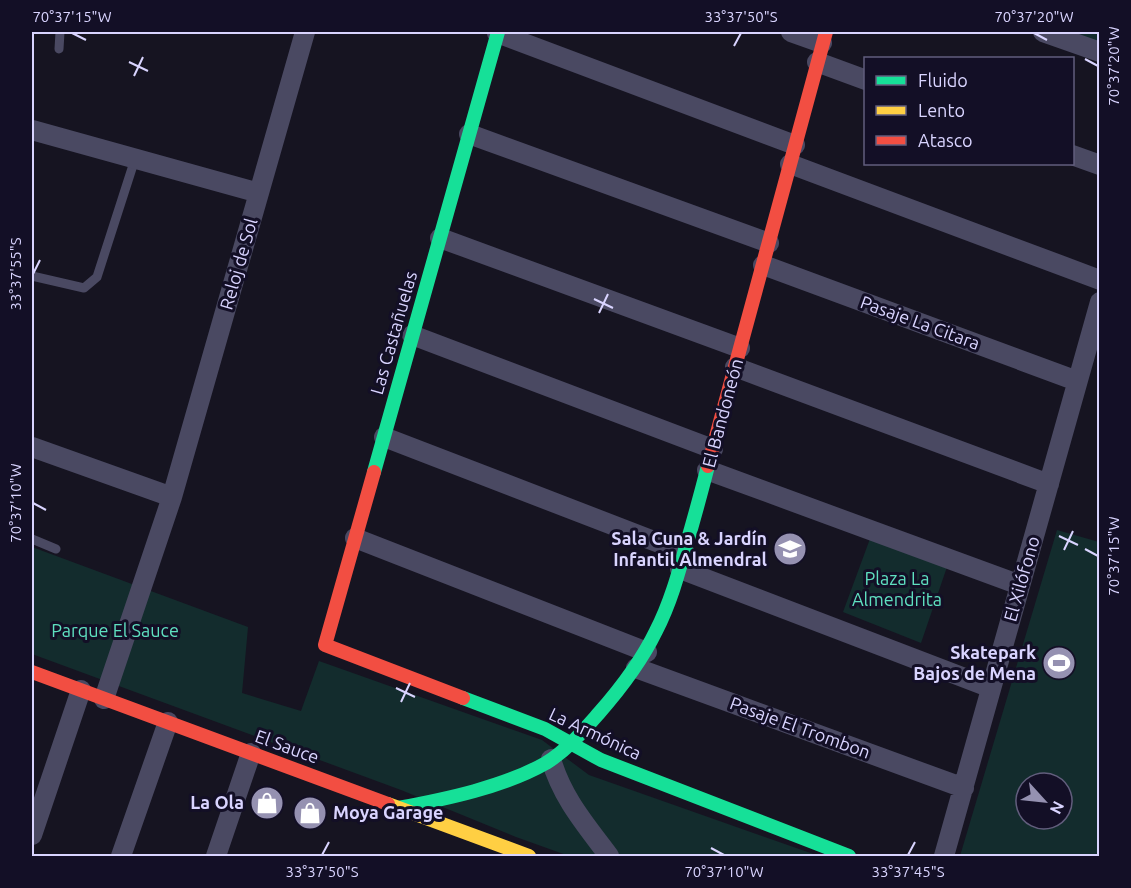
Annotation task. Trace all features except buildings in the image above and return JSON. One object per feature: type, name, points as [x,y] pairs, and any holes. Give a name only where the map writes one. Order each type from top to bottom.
[{"type":"street","name":"Reloj de Sol","points":[[104,699],[172,497],[305,32]]},
{"type":"street","points":[[497,32],[1100,280]]},
{"type":"street","name":"Las Castañuelas","points":[[325,645],[497,32]]},
{"type":"street","points":[[791,32],[822,46],[864,78]]},
{"type":"street","points":[[1043,32],[1100,52]]},
{"type":"street","name":"El Bandoneón","points":[[398,808],[452,797],[495,784],[551,759],[571,744],[612,699],[641,660],[667,612],[683,561],[822,46]]},
{"type":"street","points":[[32,130],[259,193]]},
{"type":"street","points":[[469,134],[768,243]]},
{"type":"street","points":[[1074,156],[1100,165]]},
{"type":"street","points":[[440,238],[1049,484]]},
{"type":"street","name":"Pasaje La Citara","points":[[763,265],[1077,381]]},
{"type":"street","name":"El Xilófono","points":[[944,856],[1100,302]]},
{"type":"street","points":[[412,335],[713,449]]},
{"type":"street","points":[[384,437],[991,688]]},
{"type":"street","points":[[32,447],[172,497]]},
{"type":"street","points":[[707,470],[1020,585]]},
{"type":"street","name":"Pasaje El Trombon","points":[[355,538],[641,660],[964,788]]},
{"type":"street","name":"La Armónica","points":[[325,645],[545,729],[601,760],[849,856]]},
{"type":"street","name":"El Sauce","points":[[32,672],[529,856]]},
{"type":"street","points":[[32,835],[81,690]]},
{"type":"street","points":[[121,856],[168,723]]},
{"type":"street","points":[[216,856],[251,753]]},
{"type":"street","points":[[551,759],[556,776],[566,795],[609,856]]},
{"type":"lane","points":[[59,49],[60,32]]},
{"type":"lane","points":[[32,276],[84,288],[97,278],[135,159]]},
{"type":"lane","points":[[32,539],[56,549]]},
{"type":"green space","points":[[1066,32],[1099,32],[1099,42]]},
{"type":"green space","name":"Skatepark Bajos de Mena","points":[[1057,530],[1099,542],[1099,856],[960,856]]},
{"type":"green space","name":"Plaza La Almendrita","points":[[871,536],[948,564],[921,643],[843,612]]},
{"type":"green space","name":"Parque El Sauce","points":[[32,547],[248,627],[242,693],[301,711],[319,661],[542,740],[589,775],[819,856],[569,856],[401,790],[32,654]]},
{"type":"traffic: fast","points":[[374,472],[498,32]]},
{"type":"traffic: fast","points":[[398,808],[435,801],[512,779],[546,763],[587,727],[630,674],[661,621],[677,579],[708,466]]},
{"type":"traffic: fast","points":[[463,698],[545,729],[601,760],[849,856]]},
{"type":"traffic: slow","points":[[388,804],[529,856]]},
{"type":"traffic: jam","points":[[708,466],[826,32]]},
{"type":"traffic: jam","points":[[374,472],[325,645],[463,698]]},
{"type":"traffic: jam","points":[[32,672],[388,804]]},
{"type":"place","name":"Sala Cuna & Jardín Infantil Almendral","points":[[790,549]]},
{"type":"place","name":"Skatepark Bajos de Mena","points":[[1059,663]]},
{"type":"place","name":"La Ola","points":[[267,803]]},
{"type":"place","name":"Moya Garage","points":[[310,813]]}]
